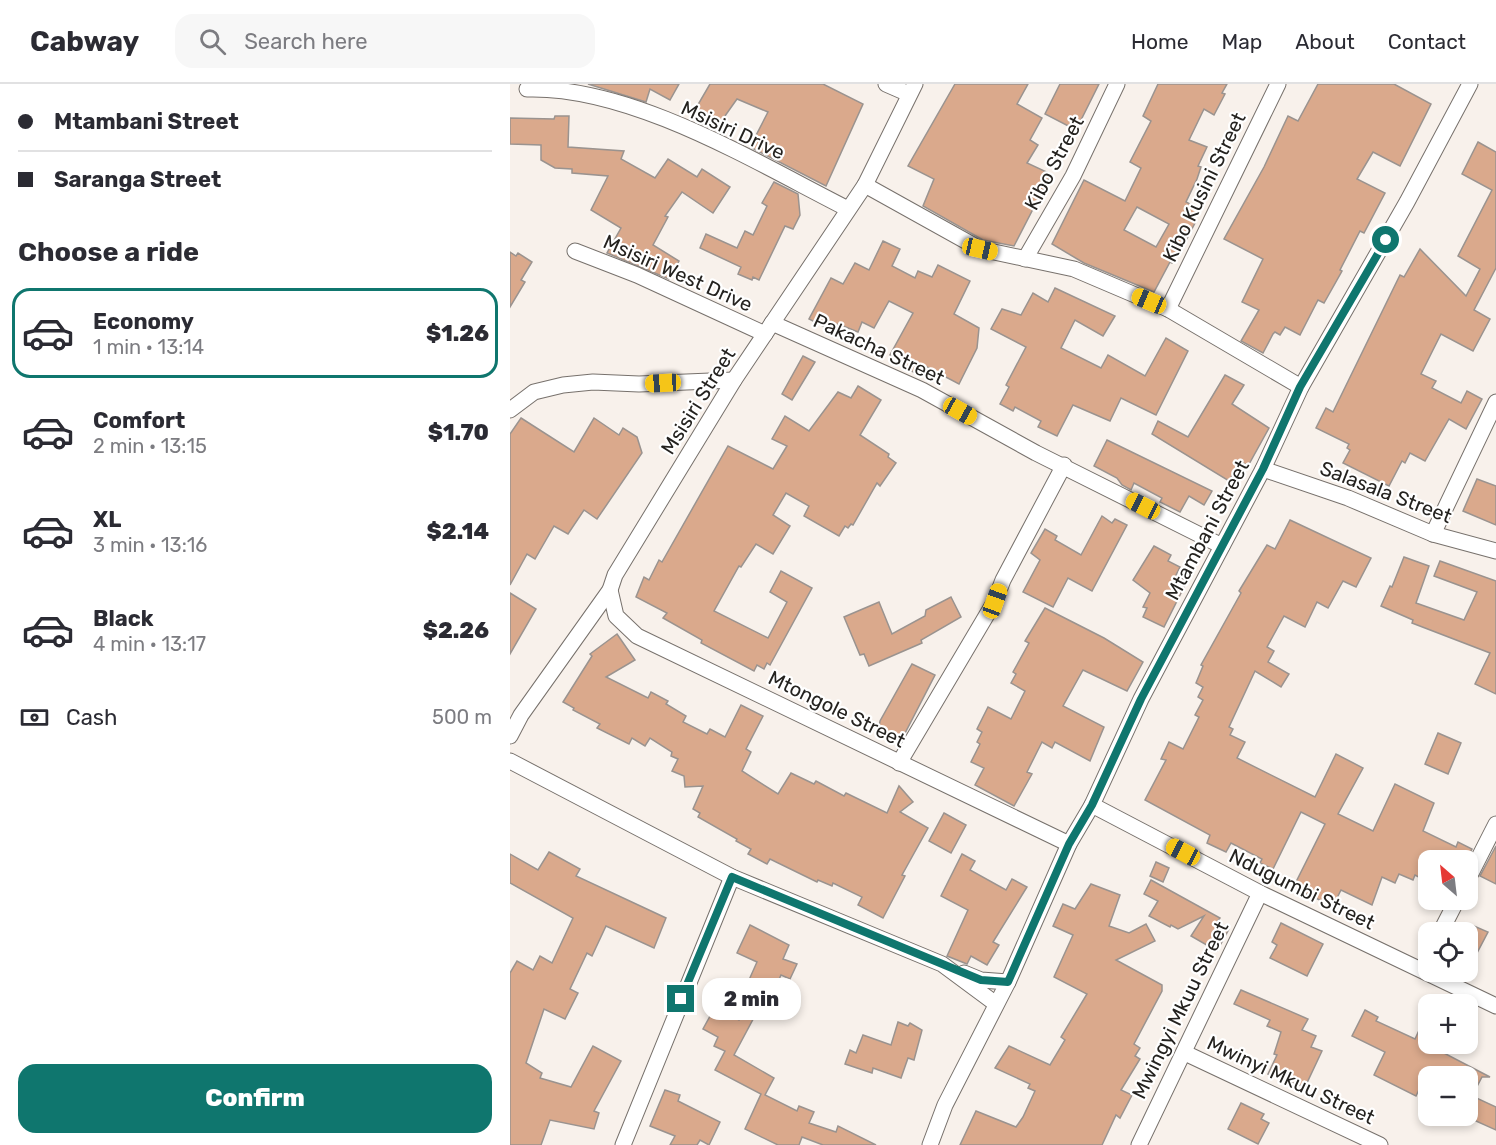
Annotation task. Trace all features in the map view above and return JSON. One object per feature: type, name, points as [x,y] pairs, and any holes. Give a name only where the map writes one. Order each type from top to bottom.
[{"type":"street","points":[[886,84],[912,89]]},
{"type":"street","name":"Kibo Street","points":[[1025,260],[1073,176],[1117,84]]},
{"type":"street","name":"Kibo Kusini Street","points":[[1168,309],[1278,84]]},
{"type":"street","name":"Mtambani Street","points":[[930,1145],[945,1105],[1008,982],[1069,844],[1092,805],[1141,699],[1263,469],[1300,387],[1407,202],[1468,85]]},
{"type":"street","name":"Msisiri Drive","points":[[527,89],[553,88],[621,103],[705,137],[848,208]]},
{"type":"street","name":"Msisiri Street","points":[[510,736],[521,715],[610,590],[615,575],[734,380],[865,185],[912,89]]},
{"type":"street","points":[[865,185],[980,249],[1074,269],[1168,309],[1300,387]]},
{"type":"street","name":"Msisiri West Drive","points":[[575,251],[769,328]]},
{"type":"street","name":"Pakacha Street","points":[[769,328],[922,390],[1036,453],[1222,546]]},
{"type":"street","points":[[510,411],[534,392],[563,385],[593,382],[639,384],[734,380]]},
{"type":"street","points":[[1433,534],[1496,402]]},
{"type":"street","points":[[899,763],[995,601],[1003,580],[1064,465]]},
{"type":"street","name":"Salasala Street","points":[[1263,469],[1348,498],[1433,534],[1496,551]]},
{"type":"street","name":"Mtongole Street","points":[[610,590],[616,616],[637,636],[1069,844]]},
{"type":"street","points":[[510,761],[732,877],[981,980],[1008,982]]},
{"type":"street","name":"Ndugumbi Street","points":[[1092,805],[1260,893],[1418,960]]},
{"type":"street","points":[[1478,859],[1496,824]]},
{"type":"street","points":[[622,1145],[732,877]]},
{"type":"street","name":"Mwingyi Mkuu Street","points":[[1139,1145],[1260,893]]},
{"type":"street","points":[[942,964],[996,1004]]},
{"type":"street","name":"Ndugumbi Street","points":[[1456,982],[1496,1006]]},
{"type":"street","name":"Mwinyi Mkuu Street","points":[[1185,1053],[1380,1145]]},
{"type":"street","points":[[630,1122],[635,1145]]},
{"type":"building","points":[[588,84],[679,84],[670,100],[650,89],[646,102]]},
{"type":"building","points":[[710,84],[823,84],[863,104],[826,186],[750,147],[768,112],[737,99],[715,130],[695,120],[700,111],[696,108]]},
{"type":"building","points":[[955,84],[1028,84],[1017,104],[1042,118],[1030,140],[1038,145],[1027,163],[1051,174],[1014,246],[983,240],[923,206],[934,179],[908,166]]},
{"type":"building","points":[[1060,84],[1099,84],[1076,130],[1045,114]]},
{"type":"building","points":[[1158,84],[1227,84],[1222,93],[1225,94],[1214,115],[1204,109],[1189,140],[1207,147],[1198,166],[1201,167],[1197,179],[1186,202],[1198,208],[1192,221],[1195,223],[1154,292],[1084,263],[1052,244],[1084,180],[1125,201],[1141,168],[1130,162],[1151,121],[1143,116]],"holes":[[[1137,207],[1169,224],[1156,247],[1124,230]]]},
{"type":"building","points":[[1318,84],[1394,84],[1431,104],[1400,166],[1373,152],[1357,179],[1385,193],[1364,233],[1360,231],[1324,303],[1318,300],[1300,335],[1285,327],[1280,335],[1275,332],[1273,334],[1263,353],[1241,341],[1259,310],[1242,302],[1263,259],[1224,239],[1264,167],[1288,116],[1298,121]]},
{"type":"building","points":[[555,116],[569,116],[568,147],[624,151],[621,159],[655,178],[668,159],[697,177],[702,169],[730,187],[713,213],[682,192],[665,216],[668,217],[653,245],[679,261],[669,279],[607,253],[621,228],[591,210],[608,176],[572,173],[572,169],[555,168],[541,160],[541,145],[510,144],[510,118],[554,119]]},
{"type":"building","points":[[1478,142],[1496,152],[1496,268],[1474,310],[1490,319],[1473,351],[1441,334],[1421,374],[1436,381],[1432,388],[1461,403],[1467,391],[1482,399],[1466,429],[1449,419],[1425,461],[1410,453],[1405,463],[1402,461],[1389,486],[1343,463],[1350,450],[1347,448],[1349,444],[1316,428],[1326,408],[1333,412],[1400,275],[1404,277],[1420,249],[1466,296],[1480,269],[1458,256],[1492,190],[1462,174]]},
{"type":"building","points":[[774,182],[798,194],[800,215],[793,229],[785,226],[759,280],[753,277],[752,280],[738,274],[741,267],[700,248],[706,234],[737,248],[745,231],[753,235],[767,206],[762,203]]},
{"type":"building","points":[[883,241],[900,249],[892,266],[915,278],[918,271],[932,277],[938,265],[970,281],[954,314],[979,328],[977,348],[959,384],[925,366],[920,375],[903,367],[905,362],[890,355],[913,313],[889,301],[874,328],[862,322],[858,332],[838,324],[834,332],[809,319],[831,278],[843,284],[855,263],[869,270]]},
{"type":"building","points":[[510,252],[516,256],[518,253],[532,262],[521,280],[525,282],[510,307]]},
{"type":"building","points":[[1055,288],[1115,316],[1103,336],[1075,320],[1061,348],[1101,368],[1108,355],[1145,376],[1166,338],[1188,351],[1156,415],[1121,398],[1110,421],[1073,405],[1057,436],[1038,427],[1041,421],[1015,407],[1013,411],[1000,404],[1009,387],[1006,385],[1026,347],[991,329],[1002,309],[1021,315],[1033,293],[1048,302]]},
{"type":"building","points":[[803,356],[815,362],[792,400],[782,394]]},
{"type":"building","points":[[1225,375],[1244,385],[1232,404],[1269,428],[1248,466],[1240,461],[1229,481],[1152,434],[1158,421],[1188,437]]},
{"type":"building","points":[[858,386],[881,400],[860,435],[889,454],[888,457],[896,463],[880,486],[877,483],[853,525],[851,524],[848,528],[845,526],[839,536],[804,516],[809,506],[786,493],[773,515],[790,526],[773,554],[756,544],[741,567],[739,566],[714,611],[768,638],[787,602],[770,592],[781,571],[812,588],[770,665],[767,663],[764,669],[757,665],[754,671],[701,643],[702,640],[663,618],[667,613],[636,597],[644,577],[649,580],[659,560],[662,562],[728,446],[773,469],[787,446],[772,439],[785,416],[809,431],[838,392],[851,398]]},
{"type":"building","points":[[521,418],[574,452],[594,418],[619,435],[623,428],[637,437],[642,453],[597,519],[584,510],[568,534],[554,526],[535,559],[527,554],[510,585],[510,434]]},
{"type":"building","points":[[1107,440],[1212,491],[1204,505],[1189,496],[1180,512],[1160,502],[1162,498],[1134,483],[1131,490],[1122,485],[1117,478],[1094,466]]},
{"type":"building","points":[[1477,479],[1496,486],[1496,525],[1463,511]]},
{"type":"building","points":[[1102,516],[1112,523],[1115,519],[1127,525],[1092,591],[1068,578],[1053,607],[1023,592],[1040,560],[1031,553],[1045,529],[1057,536],[1055,540],[1081,555]]},
{"type":"building","points":[[1290,520],[1371,558],[1356,587],[1343,581],[1328,608],[1317,602],[1305,627],[1284,616],[1267,647],[1274,651],[1268,662],[1289,674],[1281,687],[1255,671],[1229,727],[1233,729],[1230,735],[1245,742],[1237,758],[1315,797],[1336,754],[1363,768],[1338,814],[1373,831],[1395,784],[1434,803],[1423,831],[1456,847],[1458,842],[1472,849],[1418,850],[1418,877],[1415,875],[1413,880],[1399,874],[1395,883],[1382,877],[1372,905],[1341,890],[1333,906],[1293,888],[1325,824],[1301,812],[1273,869],[1260,863],[1262,859],[1231,843],[1226,852],[1207,843],[1210,835],[1145,800],[1166,760],[1161,759],[1169,742],[1183,749],[1199,717],[1195,715],[1203,700],[1198,697],[1203,687],[1196,683],[1203,666],[1201,665],[1241,593],[1239,591],[1267,545],[1275,549]]},
{"type":"building","points":[[1154,546],[1171,555],[1168,561],[1180,567],[1176,575],[1187,581],[1164,627],[1143,617],[1147,608],[1143,607],[1150,593],[1133,580]]},
{"type":"building","points":[[1404,557],[1429,566],[1416,603],[1464,620],[1477,592],[1434,576],[1440,561],[1496,581],[1496,694],[1475,684],[1490,653],[1412,623],[1413,620],[1381,606],[1390,586],[1392,587]]},
{"type":"building","points":[[510,593],[536,609],[510,654]]},
{"type":"building","points":[[951,597],[961,617],[921,640],[922,643],[869,666],[864,654],[860,655],[844,617],[879,602],[892,634],[925,616],[926,610]]},
{"type":"building","points":[[1045,608],[1104,638],[1143,662],[1127,691],[1083,670],[1063,706],[1104,727],[1090,761],[1055,742],[1052,748],[1042,742],[1027,772],[1032,774],[1014,806],[975,785],[984,768],[971,762],[980,744],[977,742],[982,732],[977,729],[988,707],[1011,719],[1025,691],[1011,683],[1016,674],[1013,672],[1029,643],[1025,641]]},
{"type":"building","points":[[617,634],[635,660],[606,677],[648,698],[651,692],[668,701],[666,704],[686,716],[683,722],[707,734],[710,729],[725,737],[741,705],[763,716],[746,749],[751,752],[742,771],[778,794],[791,773],[814,784],[816,781],[844,796],[846,793],[887,813],[899,786],[913,802],[900,812],[928,828],[902,875],[905,876],[883,918],[858,905],[862,897],[833,883],[832,886],[818,880],[817,882],[770,859],[767,864],[748,854],[751,849],[698,817],[700,813],[693,809],[703,786],[685,787],[684,776],[672,771],[678,759],[671,756],[672,752],[650,738],[645,746],[632,738],[629,744],[597,728],[600,724],[563,702],[592,656],[590,654]]},
{"type":"building","points":[[912,664],[935,675],[902,739],[879,727],[880,721]]},
{"type":"building","points":[[1438,733],[1461,743],[1448,774],[1425,764]]},
{"type":"building","points":[[944,813],[966,825],[951,853],[929,841]]},
{"type":"building","points":[[1496,846],[1496,884],[1480,876]]},
{"type":"building","points":[[549,852],[580,869],[576,876],[666,918],[654,948],[606,926],[592,956],[587,953],[570,989],[578,993],[565,1019],[544,1009],[526,1063],[542,1073],[540,1078],[571,1087],[593,1046],[621,1061],[594,1111],[599,1113],[594,1129],[550,1120],[541,1145],[510,1145],[510,973],[517,961],[533,970],[540,956],[552,963],[573,918],[510,883],[510,854],[538,870]]},
{"type":"building","points":[[962,854],[975,861],[970,870],[1006,890],[1012,879],[1027,887],[993,942],[999,945],[987,965],[971,956],[967,964],[947,956],[968,910],[941,896]]},
{"type":"building","points":[[1156,862],[1169,868],[1163,882],[1150,876]]},
{"type":"building","points":[[1151,880],[1220,918],[1217,922],[1229,929],[1217,951],[1191,936],[1204,916],[1178,929],[1149,916],[1158,901],[1144,894]]},
{"type":"building","points":[[1091,884],[1120,895],[1109,926],[1129,933],[1146,924],[1155,941],[1116,960],[1162,985],[1162,991],[1134,1044],[1140,1048],[1135,1056],[1140,1059],[1121,1090],[1132,1095],[1120,1118],[1116,1115],[1102,1145],[960,1145],[976,1111],[1016,1127],[1023,1117],[1035,1091],[1028,1088],[1030,1084],[995,1068],[1009,1046],[1050,1065],[1065,1040],[1061,1037],[1087,994],[1054,977],[1073,935],[1053,926],[1063,904],[1075,909]]},
{"type":"building","points":[[1281,923],[1323,944],[1307,976],[1270,958],[1277,945],[1272,942]]},
{"type":"building","points":[[750,925],[789,945],[783,959],[797,964],[790,979],[781,975],[764,1013],[758,1010],[734,1055],[774,1078],[765,1095],[797,1111],[799,1106],[814,1112],[809,1123],[836,1132],[838,1126],[876,1145],[823,1145],[802,1137],[799,1145],[778,1145],[745,1129],[761,1094],[715,1070],[725,1051],[714,1046],[718,1037],[703,1029],[715,1007],[739,1020],[755,982],[749,980],[757,962],[737,953]]},
{"type":"building","points":[[1478,928],[1488,932],[1478,951]]},
{"type":"building","points":[[1241,990],[1308,1019],[1302,1030],[1316,1036],[1311,1047],[1322,1051],[1305,1087],[1268,1074],[1277,1055],[1274,1054],[1281,1032],[1267,1026],[1270,1020],[1234,1004]]},
{"type":"building","points":[[1365,1010],[1378,1017],[1376,1021],[1415,1039],[1418,1033],[1418,1054],[1446,1054],[1469,1066],[1418,1066],[1416,1096],[1374,1075],[1385,1052],[1352,1036]]},
{"type":"building","points":[[898,1022],[908,1026],[910,1023],[922,1030],[914,1060],[908,1058],[901,1078],[873,1068],[872,1073],[845,1064],[850,1050],[856,1053],[863,1035],[891,1045]]},
{"type":"building","points":[[1478,1071],[1490,1077],[1482,1077],[1478,1085]]},
{"type":"building","points":[[665,1090],[680,1095],[678,1101],[720,1122],[709,1145],[700,1140],[697,1145],[670,1145],[675,1136],[650,1126]]},
{"type":"building","points":[[1478,1099],[1496,1107],[1496,1130],[1478,1122]]},
{"type":"building","points":[[1241,1103],[1264,1114],[1261,1119],[1269,1123],[1258,1144],[1228,1129]]},
{"type":"route","points":[[681,999],[732,877],[981,980],[1008,982],[1069,844],[1092,805],[1141,699],[1263,469],[1300,387],[1386,240]]}]
